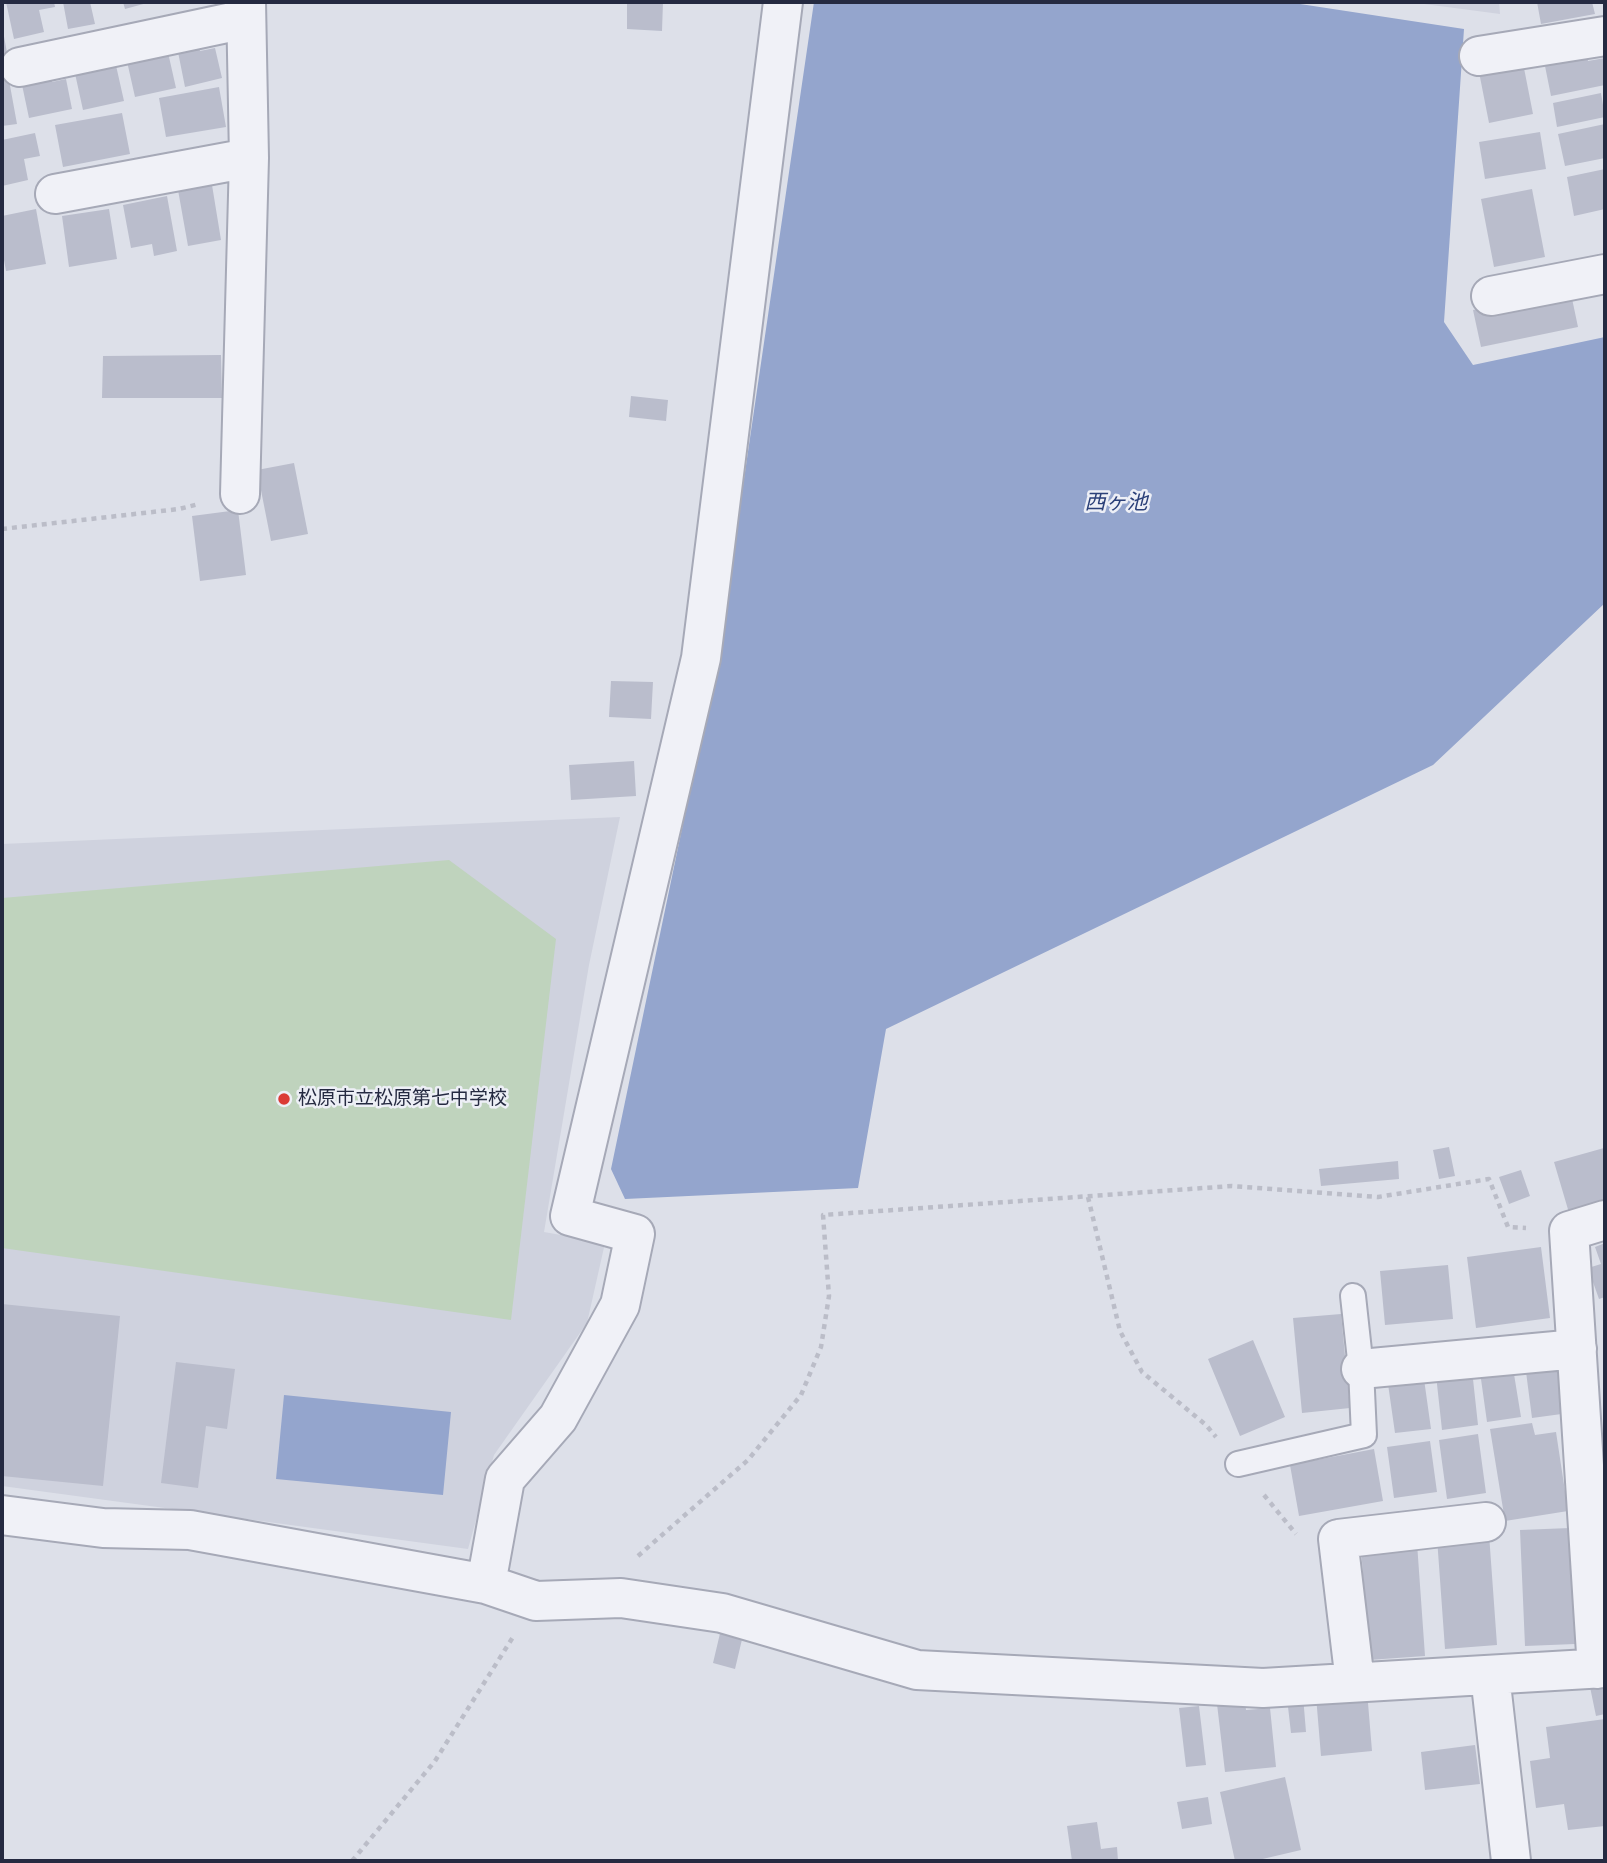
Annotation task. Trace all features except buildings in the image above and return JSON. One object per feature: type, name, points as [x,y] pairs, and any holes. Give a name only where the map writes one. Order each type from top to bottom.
[{"type":"street","points":[[486,1584],[505,1479],[558,1418],[620,1305],[635,1234],[570,1216],[701,658],[783,2]]},
{"type":"street","points":[[20,67],[246,10],[249,158],[240,494]]},
{"type":"street","points":[[1479,55],[1605,36]]},
{"type":"street","points":[[55,194],[249,158]]},
{"type":"street","points":[[1491,296],[1605,274]]},
{"type":"street","points":[[2,1515],[103,1528],[190,1530],[486,1584],[536,1601],[621,1598],[722,1613],[917,1670],[1263,1688],[1601,1668],[1595,1462],[1577,1349],[1569,1231],[1605,1220]]},
{"type":"street","points":[[1361,1370],[1577,1349]]},
{"type":"street","points":[[1356,1682],[1338,1539],[1486,1522]]},
{"type":"street","points":[[1490,1675],[1511,1861]]},
{"type":"lane","points":[[1238,1464],[1364,1435],[1361,1370],[1353,1296]]},
{"type":"path","points":[[2,529],[178,509],[240,494]]},
{"type":"path","points":[[609,1598],[619,1578],[637,1557],[748,1461],[801,1395],[821,1347],[829,1296],[823,1215],[1232,1186],[1378,1197],[1489,1179],[1508,1227],[1569,1231]]},
{"type":"path","points":[[1088,1197],[1120,1331],[1142,1372],[1206,1425],[1303,1543],[1338,1539]]},
{"type":"path","points":[[352,1861],[435,1761],[536,1601]]},
{"type":"shaded area","points":[[1409,2],[1499,2],[1500,14]]},
{"type":"shaded area","name":"松原市立松原第七中学校","points":[[620,817],[589,965],[544,1232],[605,1243],[587,1323],[494,1455],[468,1549],[2,1486],[2,844]]},
{"type":"green space","points":[[449,860],[556,939],[511,1320],[2,1248],[2,898]]},
{"type":"water","name":"西ヶ池","points":[[814,2],[1287,2],[1464,29],[1444,322],[1473,365],[1605,337],[1605,603],[1433,765],[886,1029],[858,1188],[625,1199],[611,1169],[718,656]]},
{"type":"water","points":[[284,1395],[451,1412],[443,1495],[276,1479]]},
{"type":"place","name":"松原市立松原第七中学校","points":[[284,1099]]}]
